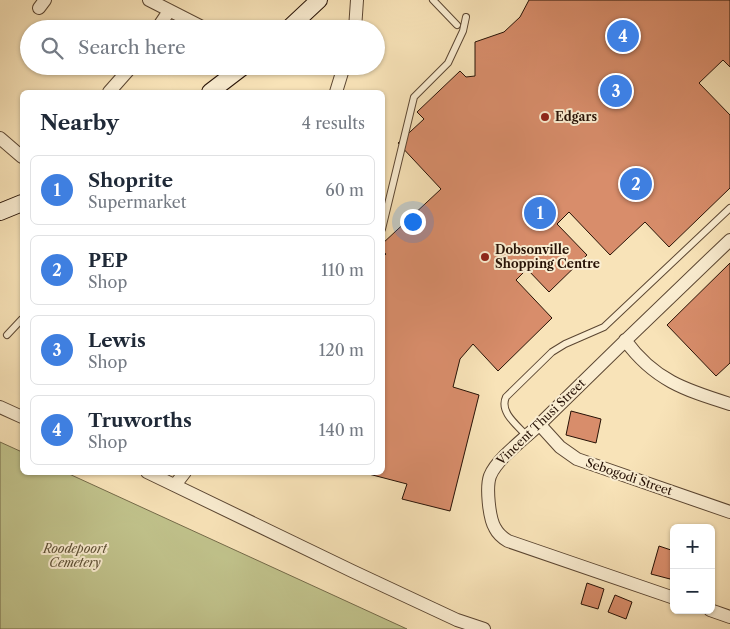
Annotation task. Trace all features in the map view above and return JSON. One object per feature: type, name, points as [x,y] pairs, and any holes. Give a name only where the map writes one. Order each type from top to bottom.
[{"type":"main road","points":[[297,20],[318,0]]},
{"type":"main road","points":[[213,90],[232,75]]},
{"type":"main road","points":[[0,212],[20,204]]},
{"type":"street","points":[[149,0],[188,20]]},
{"type":"street","points":[[356,20],[357,0]]},
{"type":"street","points":[[163,20],[169,11]]},
{"type":"street","points":[[111,90],[124,75]]},
{"type":"street","points":[[337,90],[341,75]]},
{"type":"street","points":[[0,138],[20,155]]},
{"type":"street","name":"Vincent Thusi Street","points":[[670,597],[514,544],[500,535],[495,528],[490,511],[488,490],[490,475],[497,465],[730,240]]},
{"type":"street","points":[[625,340],[632,349],[665,379],[683,388],[730,404]]},
{"type":"street","points":[[0,407],[20,416]]},
{"type":"street","name":"Sebogodi Street","points":[[540,425],[560,448],[577,459],[730,512]]},
{"type":"street","points":[[154,475],[360,575],[457,620],[484,629]]},
{"type":"street","points":[[176,485],[183,475]]},
{"type":"street","points":[[715,612],[730,617]]},
{"type":"lane","points":[[433,0],[457,25]]},
{"type":"lane","points":[[385,216],[414,97],[448,63],[463,31],[466,17]]},
{"type":"lane","points":[[527,436],[504,408],[506,397],[552,352],[565,344],[604,327],[730,208]]},
{"type":"lane","points":[[7,335],[20,321]]},
{"type":"green space","name":"Roodepoort Cemetery","points":[[0,442],[20,451],[20,475],[71,475],[407,629],[0,629]]},
{"type":"building","name":"Dobsonville Shopping Centre","points":[[529,0],[730,0],[730,67],[723,60],[699,83],[730,115],[730,188],[669,247],[645,222],[610,255],[569,212],[557,224],[587,255],[549,292],[527,269],[516,280],[552,318],[498,371],[473,344],[460,359],[453,387],[479,395],[450,511],[402,499],[407,484],[372,475],[385,475],[385,241],[441,189],[398,143],[424,119],[417,112],[460,71],[466,77],[475,76],[475,42],[504,32],[520,17]]},
{"type":"building","points":[[730,263],[730,363],[716,376],[667,325]]},
{"type":"building","points":[[571,411],[601,419],[596,443],[566,435]]},
{"type":"building","points":[[659,546],[670,550],[670,579],[651,574]]},
{"type":"building","points":[[587,583],[604,589],[598,609],[581,604]]},
{"type":"building","points":[[615,595],[632,602],[626,619],[608,612]]},
{"type":"place","name":"Truworths","points":[[623,36]]},
{"type":"place","name":"Lewis","points":[[616,91]]},
{"type":"place","name":"Edgars","points":[[545,117]]},
{"type":"place","name":"PEP","points":[[636,184]]},
{"type":"place","name":"Shoprite","points":[[540,213]]},
{"type":"place","name":"Dobsonville Shopping Centre","points":[[485,257]]}]
